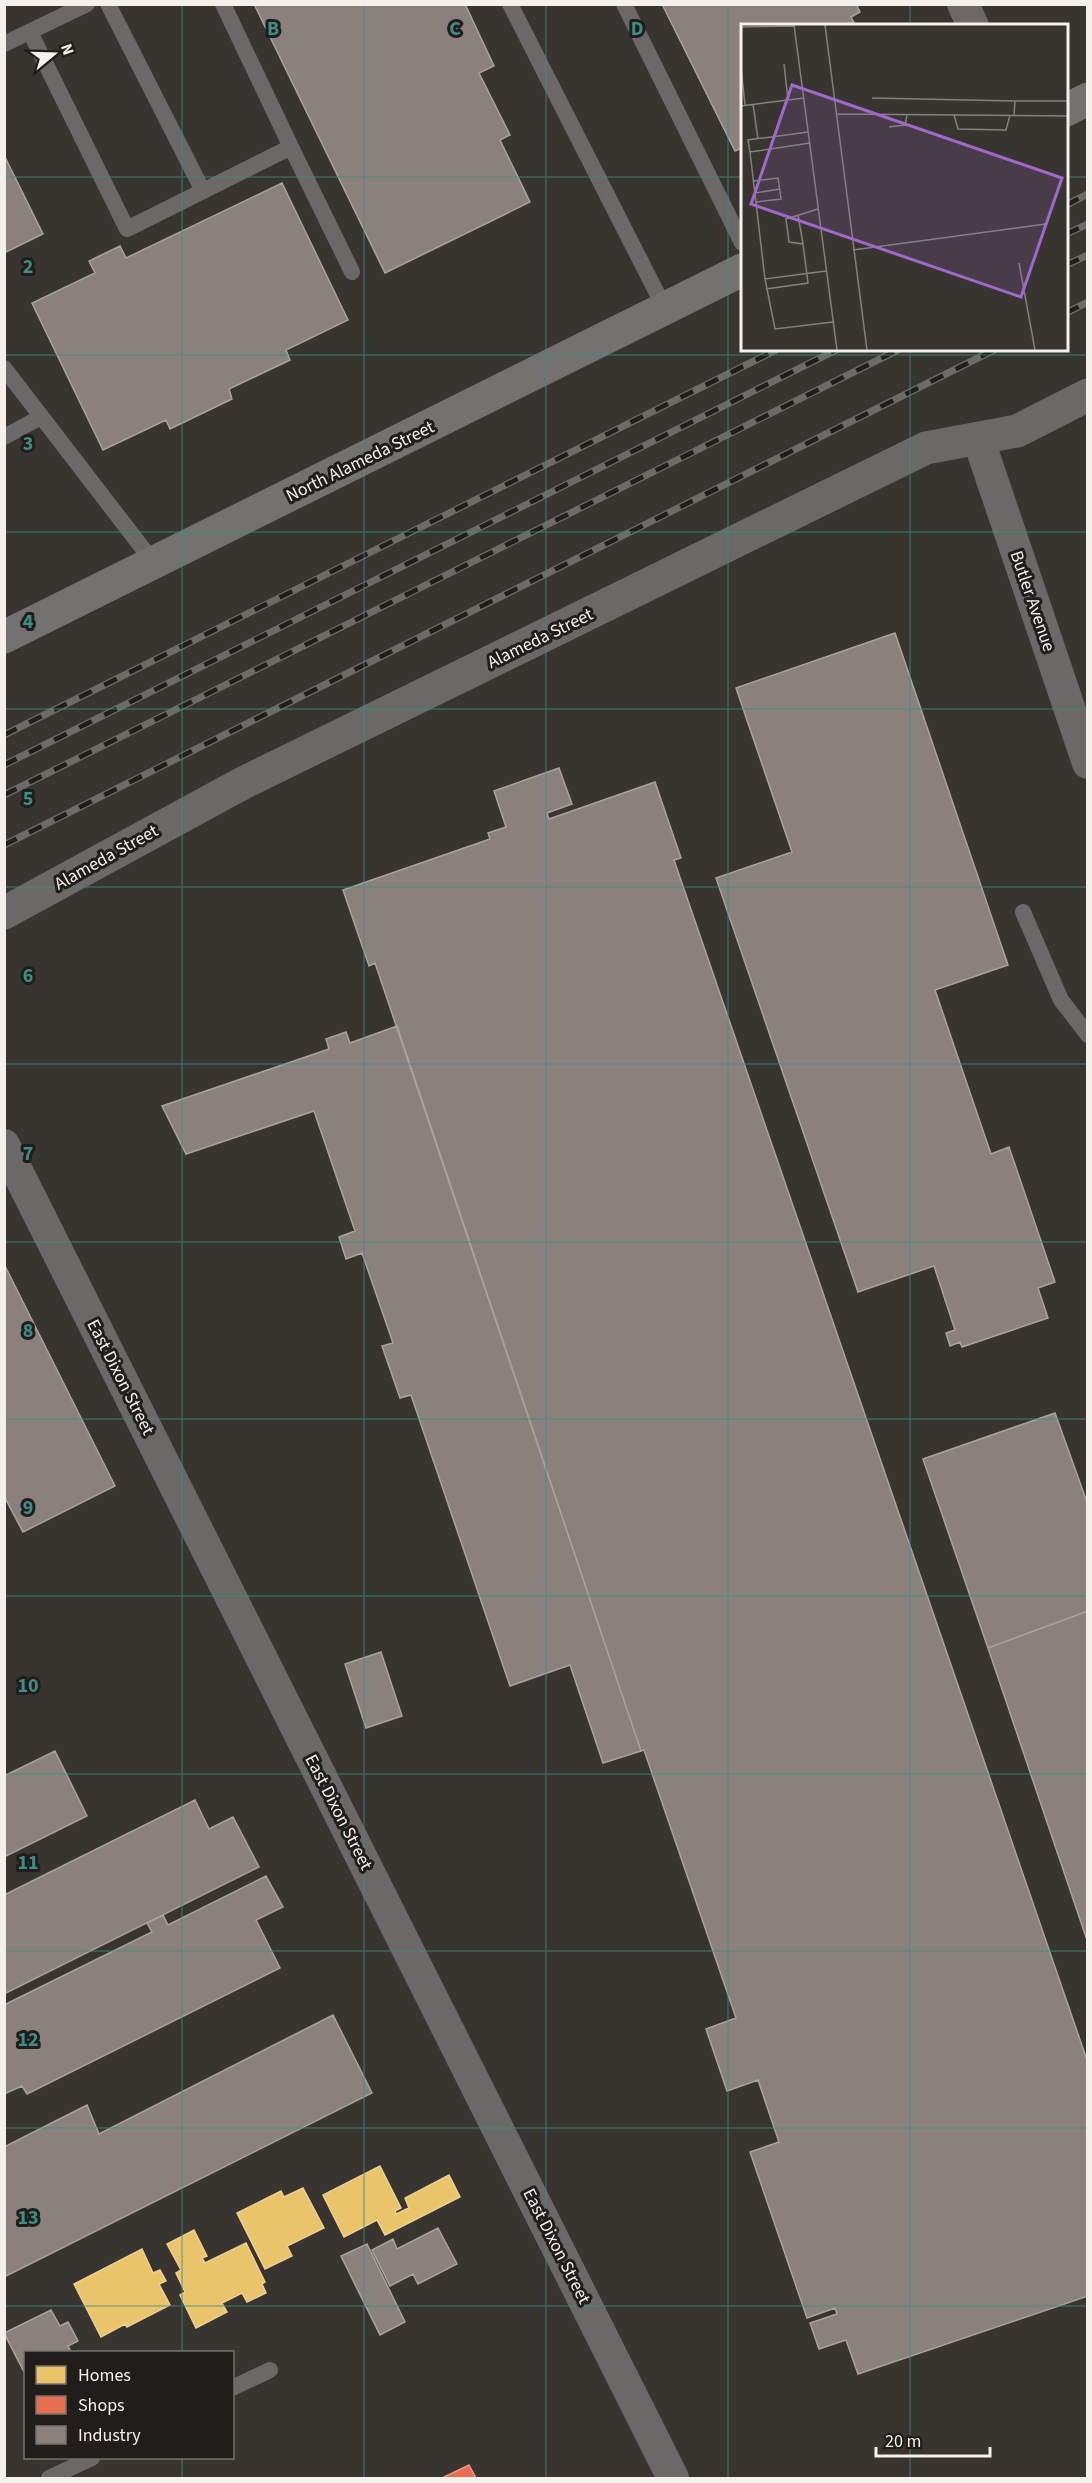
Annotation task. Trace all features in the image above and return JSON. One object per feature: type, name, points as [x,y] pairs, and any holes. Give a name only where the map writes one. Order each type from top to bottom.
[{"type":"main road","points":[[1068,109],[1088,99]]},
{"type":"main road","name":"North Alameda Street","points":[[4,637],[729,277]]},
{"type":"street","name":"Alameda Street","points":[[4,913],[243,783],[905,458],[926,448],[1017,431],[1088,396]]},
{"type":"street","name":"Butler Avenue","points":[[978,438],[1088,763]]},
{"type":"street","name":"East Dixon Street","points":[[4,1145],[674,2478]]},
{"type":"lane","points":[[4,44],[87,4]]},
{"type":"lane","points":[[108,4],[203,191]]},
{"type":"lane","points":[[223,4],[352,272]]},
{"type":"lane","points":[[510,4],[665,309]]},
{"type":"lane","points":[[624,4],[741,241]]},
{"type":"lane","points":[[30,32],[127,229],[291,147]]},
{"type":"lane","points":[[4,368],[154,563]]},
{"type":"lane","points":[[4,437],[41,417]]},
{"type":"lane","points":[[1023,912],[1061,1000],[1088,1035]]},
{"type":"lane","points":[[234,2387],[270,2370]]},
{"type":"lane","points":[[49,2478],[88,2459]]},
{"type":"building: Homes","points":[[380,2166],[401,2208],[395,2211],[396,2214],[409,2208],[405,2198],[449,2175],[460,2197],[385,2235],[377,2220],[344,2237],[323,2195]]},
{"type":"building: Homes","points":[[303,2188],[324,2228],[287,2246],[292,2256],[265,2269],[237,2213],[281,2191],[284,2197]]},
{"type":"building: Homes","points":[[194,2230],[207,2256],[202,2258],[205,2263],[246,2243],[265,2282],[262,2284],[266,2293],[247,2302],[242,2293],[222,2303],[227,2312],[196,2328],[180,2295],[185,2292],[176,2273],[181,2270],[167,2244]]},
{"type":"building: Homes","points":[[142,2249],[153,2273],[160,2270],[166,2281],[159,2284],[170,2305],[127,2327],[125,2324],[101,2337],[74,2284]]},
{"type":"building: Shops","points":[[469,2465],[476,2478],[442,2478]]},
{"type":"building: Industry","points":[[254,4],[465,4],[494,66],[479,73],[510,135],[500,140],[530,202],[385,273]]},
{"type":"building: Industry","points":[[662,4],[856,4],[860,12],[851,17],[855,24],[741,24],[741,148],[735,151]]},
{"type":"building: Industry","points":[[4,155],[43,234],[4,253]]},
{"type":"building: Industry","points":[[282,183],[348,320],[286,350],[290,360],[229,389],[232,399],[170,429],[166,420],[103,450],[32,303],[95,273],[89,261],[120,246],[126,258]]},
{"type":"building: Industry","points":[[895,633],[1008,965],[935,990],[991,1154],[1009,1147],[1055,1282],[1038,1288],[1048,1318],[962,1347],[960,1342],[950,1346],[946,1333],[955,1330],[934,1266],[858,1292],[716,878],[792,852],[736,688]]},
{"type":"building: Industry","points":[[559,768],[572,804],[547,813],[549,819],[655,782],[681,858],[674,860],[1088,2063],[1088,2296],[858,2374],[846,2340],[819,2349],[810,2323],[837,2314],[835,2308],[807,2318],[750,2152],[779,2142],[758,2080],[727,2091],[706,2029],[736,2018],[644,1750],[641,1751],[375,963],[369,966],[343,890],[490,839],[488,833],[506,827],[494,791]]},
{"type":"building: Industry","points":[[397,1026],[641,1751],[603,1763],[570,1665],[510,1686],[411,1395],[400,1398],[382,1346],[393,1343],[362,1253],[346,1259],[339,1237],[355,1231],[314,1111],[186,1154],[162,1106],[329,1049],[326,1039],[346,1032],[350,1043]]},
{"type":"building: Industry","points":[[4,1264],[115,1486],[23,1532],[4,1496]]},
{"type":"building: Industry","points":[[1055,1413],[1088,1505],[1088,1611],[988,1648],[923,1459]]},
{"type":"building: Industry","points":[[1088,1611],[1088,1943],[988,1648]]},
{"type":"building: Industry","points":[[381,1652],[402,1716],[366,1728],[345,1664]]},
{"type":"building: Industry","points":[[55,1751],[87,1816],[4,1857],[4,1776]]},
{"type":"building: Industry","points":[[195,1800],[209,1829],[233,1817],[259,1867],[4,1994],[4,1895]]},
{"type":"building: Industry","points":[[266,1876],[283,1907],[256,1920],[280,1968],[27,2094],[22,2086],[4,2094],[4,2002],[6,2004],[152,1932],[147,1923],[163,1915],[168,1925]]},
{"type":"building: Industry","points":[[333,2015],[372,2093],[4,2277],[4,2147],[87,2105],[99,2134]]},
{"type":"building: Industry","points":[[438,2228],[457,2264],[418,2284],[413,2274],[390,2286],[372,2250],[393,2239],[397,2249]]},
{"type":"building: Industry","points":[[367,2244],[405,2322],[380,2335],[341,2256]]},
{"type":"building: Industry","points":[[51,2310],[60,2326],[68,2322],[78,2341],[68,2346],[70,2351],[24,2351],[24,2372],[4,2333]]},
{"type":"railway","points":[[1068,204],[1088,194]]},
{"type":"railway","points":[[1068,233],[1088,224]]},
{"type":"railway","points":[[1068,264],[1088,255]]},
{"type":"railway","points":[[1068,312],[1088,302]]},
{"type":"railway","points":[[4,735],[774,351]]},
{"type":"railway","points":[[4,765],[834,351]]},
{"type":"railway","points":[[4,795],[896,351]]},
{"type":"railway","points":[[4,845],[992,351]]}]
